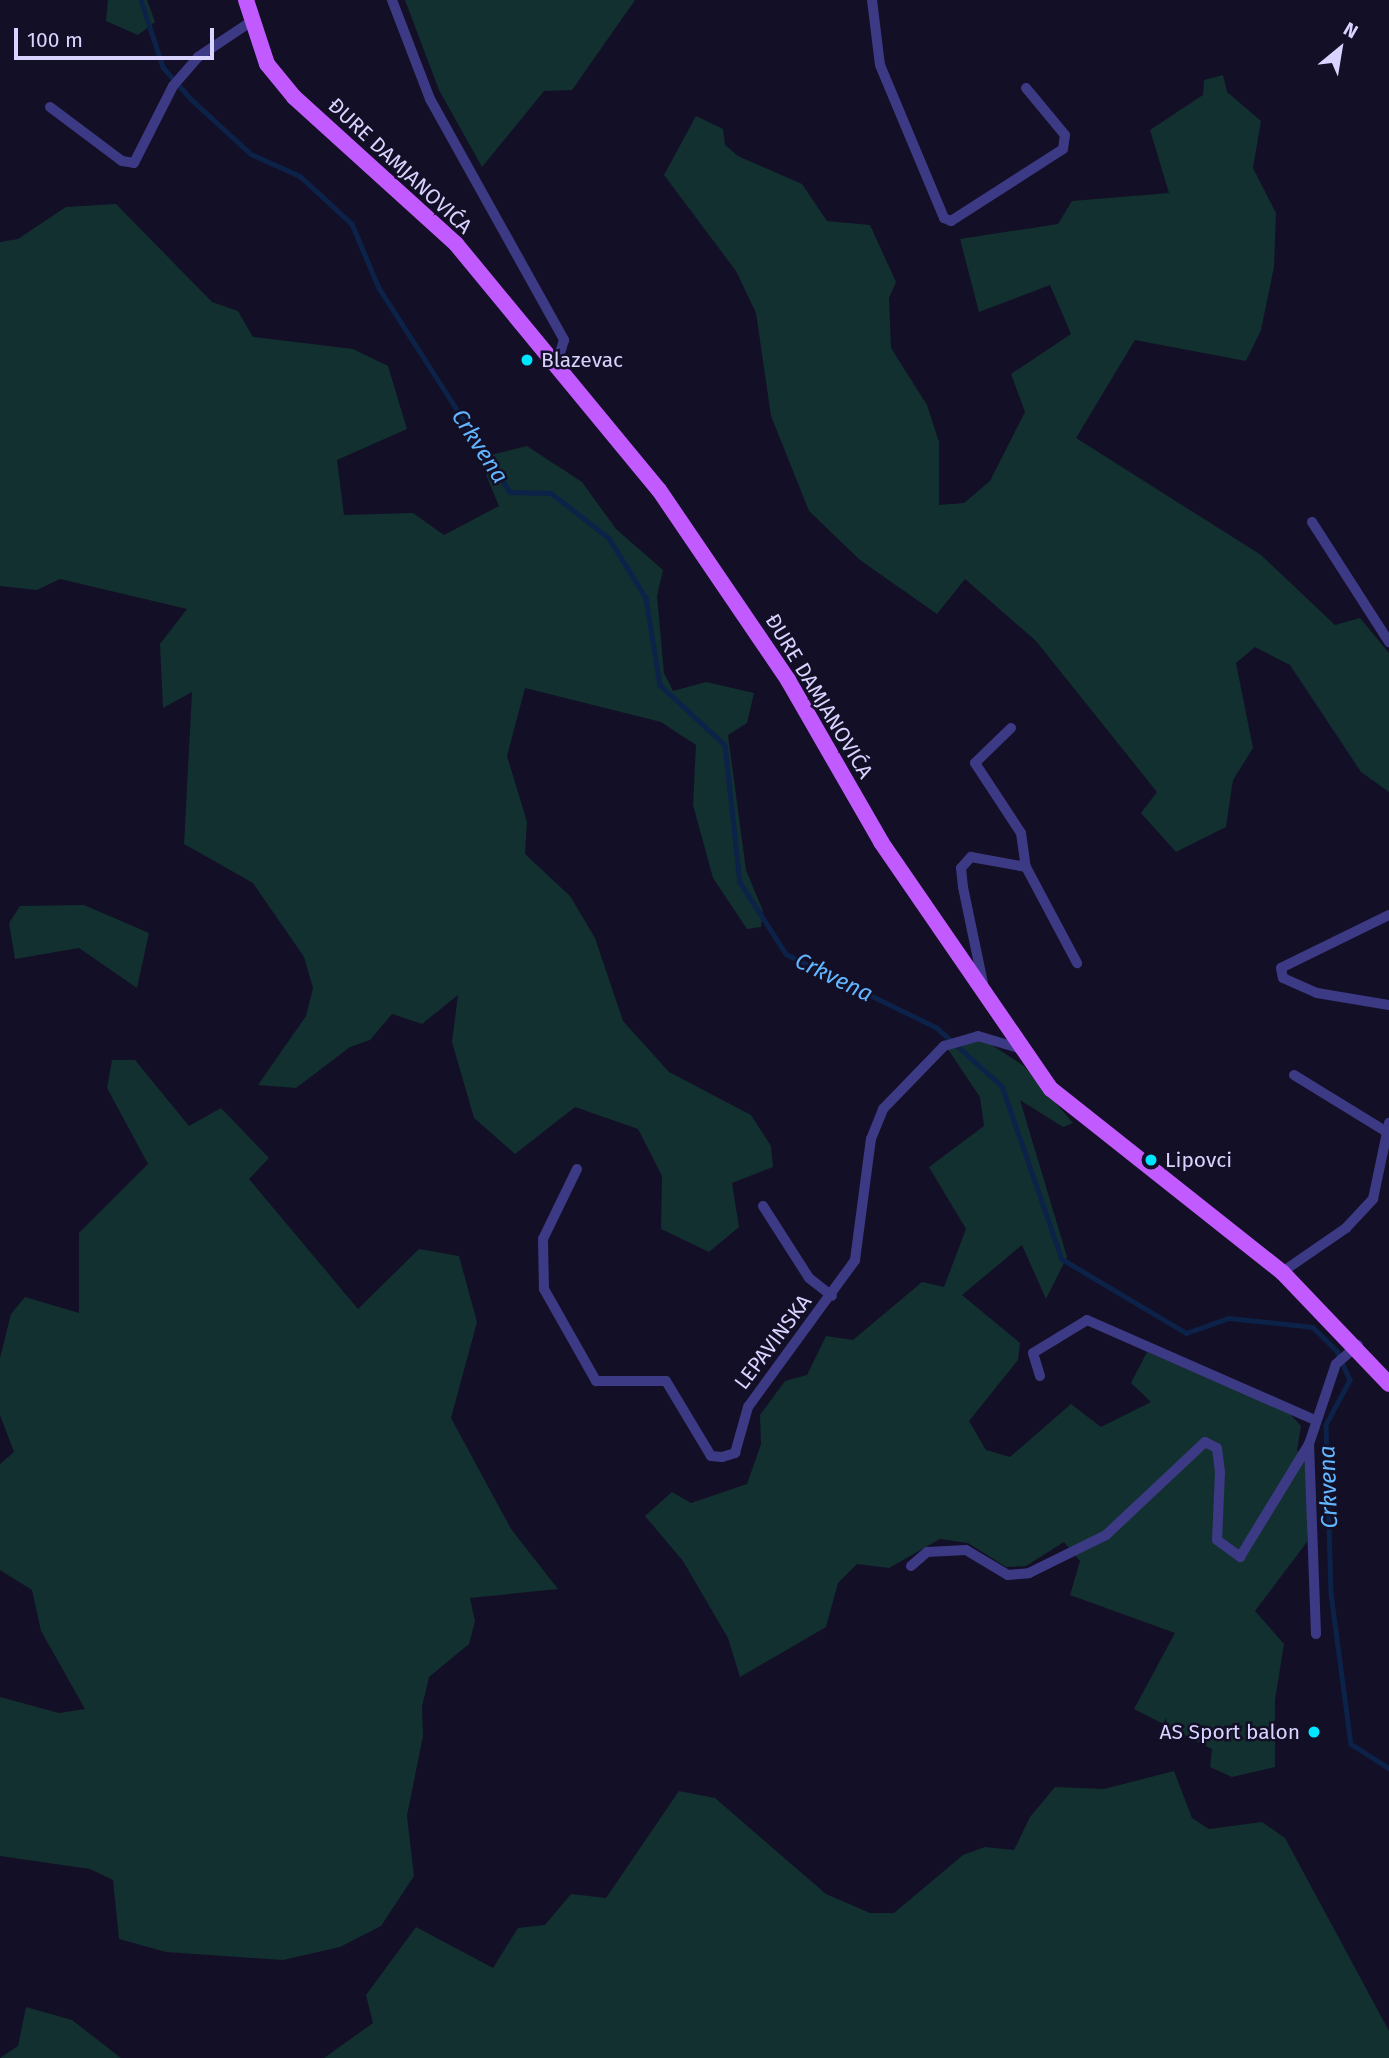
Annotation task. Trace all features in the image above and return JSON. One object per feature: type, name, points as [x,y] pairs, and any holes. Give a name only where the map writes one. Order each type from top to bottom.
[{"type":"main road","name":"ĐURE DAMJANOVIĆA","points":[[246,0],[249,23],[267,64],[294,97],[456,244],[636,460],[728,589],[881,842],[983,983],[1022,1049],[1076,1112],[1282,1272],[1347,1353],[1389,1384]]},
{"type":"street","points":[[392,0],[430,99],[564,340],[556,366]]},
{"type":"street","points":[[872,0],[880,65],[944,218],[951,221],[1063,149],[1065,135],[1026,88]]},
{"type":"street","points":[[50,107],[130,164],[173,86],[249,23]]},
{"type":"street","points":[[1312,522],[1389,642]]},
{"type":"street","points":[[1012,728],[975,763],[1021,833],[1026,867],[1077,962]]},
{"type":"street","points":[[983,983],[963,862],[975,857],[1026,867]]},
{"type":"street","points":[[1389,915],[1281,968],[1289,982],[1317,993],[1389,1005]]},
{"type":"street","name":"LEPAVINSKA","points":[[577,1169],[543,1239],[544,1289],[596,1381],[666,1381],[711,1456],[735,1453],[748,1407],[832,1296],[862,1238],[871,1139],[883,1109],[944,1046],[960,1039],[978,1036],[1022,1049]]},
{"type":"street","points":[[1282,1272],[1346,1228],[1373,1199],[1387,1127],[1294,1075]]},
{"type":"street","name":"LEPAVINSKA","points":[[763,1206],[809,1278],[832,1296]]},
{"type":"street","points":[[1040,1376],[1034,1353],[1087,1320],[1313,1419]]},
{"type":"street","points":[[1316,1634],[1309,1444],[1313,1419],[1347,1353]]},
{"type":"street","points":[[911,1566],[927,1552],[966,1550],[1008,1575],[1030,1573],[1106,1535],[1205,1442],[1217,1448],[1220,1472],[1217,1540],[1240,1557],[1309,1444]]},
{"type":"green space","points":[[108,0],[147,0],[155,22],[138,35],[106,21]]},
{"type":"green space","points":[[405,0],[635,0],[572,90],[544,91],[482,167],[439,90]]},
{"type":"green space","points":[[1223,75],[1227,92],[1261,121],[1253,168],[1276,213],[1274,267],[1261,330],[1246,361],[1135,340],[1076,438],[1261,555],[1335,625],[1360,618],[1389,653],[1389,792],[1361,772],[1290,665],[1255,647],[1236,663],[1253,748],[1233,780],[1226,827],[1176,852],[1141,813],[1157,792],[1036,641],[965,579],[937,614],[860,560],[809,511],[771,416],[756,313],[736,271],[664,175],[696,116],[723,129],[725,145],[738,156],[802,184],[827,221],[870,225],[896,282],[889,298],[891,348],[927,405],[939,442],[939,505],[964,503],[990,481],[1025,412],[1011,374],[1071,334],[1050,285],[979,312],[960,239],[1058,224],[1072,201],[1169,193],[1150,130],[1203,95],[1204,80]]},
{"type":"green space","points":[[116,204],[212,302],[238,311],[253,337],[353,349],[388,366],[407,429],[337,460],[344,515],[413,513],[444,535],[499,506],[479,458],[527,446],[582,482],[616,529],[663,570],[657,596],[664,673],[673,691],[706,682],[754,693],[747,723],[728,735],[746,870],[763,911],[761,927],[747,929],[713,878],[693,805],[696,745],[661,722],[525,688],[507,756],[527,822],[525,854],[570,896],[595,938],[623,1021],[669,1072],[751,1115],[771,1146],[773,1167],[732,1183],[739,1227],[709,1252],[661,1229],[662,1176],[638,1129],[575,1107],[515,1154],[474,1118],[452,1042],[458,995],[422,1024],[392,1014],[370,1040],[350,1047],[296,1088],[258,1085],[306,1016],[313,988],[304,957],[253,883],[184,844],[192,692],[163,708],[160,644],[187,609],[60,579],[37,590],[0,586],[0,242],[18,239],[66,207]]},
{"type":"green space","points":[[84,905],[149,933],[137,988],[79,948],[15,959],[9,923],[20,906]]},
{"type":"green space","points":[[984,1040],[1024,1066],[1073,1123],[1063,1127],[1020,1100],[1067,1257],[1046,1299],[1022,1245],[962,1295],[1020,1343],[1018,1360],[969,1421],[986,1450],[1010,1457],[1071,1404],[1101,1427],[1151,1402],[1131,1383],[1147,1352],[1289,1413],[1301,1426],[1297,1450],[1308,1461],[1307,1542],[1255,1611],[1284,1644],[1275,1700],[1275,1767],[1232,1777],[1210,1767],[1212,1749],[1134,1709],[1175,1633],[1070,1595],[1080,1561],[1064,1542],[1026,1566],[1006,1567],[968,1543],[940,1539],[889,1568],[857,1564],[838,1583],[826,1627],[740,1677],[728,1638],[683,1561],[645,1516],[672,1492],[691,1503],[747,1484],[761,1444],[760,1415],[785,1381],[807,1375],[826,1336],[853,1340],[922,1282],[944,1287],[966,1229],[929,1167],[984,1126],[980,1097],[947,1048]]},
{"type":"green space","points":[[112,1060],[135,1060],[189,1126],[221,1108],[269,1158],[249,1179],[358,1309],[419,1249],[459,1256],[477,1322],[451,1418],[511,1529],[558,1589],[470,1598],[475,1621],[469,1644],[429,1677],[422,1707],[423,1736],[407,1816],[414,1876],[381,1926],[340,1947],[283,1960],[166,1952],[119,1939],[113,1880],[90,1869],[0,1856],[0,1697],[59,1713],[85,1709],[41,1631],[32,1590],[0,1570],[0,1464],[14,1452],[0,1415],[0,1358],[11,1314],[25,1297],[79,1313],[79,1233],[148,1164],[107,1088]]},
{"type":"green space","points":[[1174,1771],[1192,1818],[1209,1829],[1262,1822],[1285,1838],[1389,2031],[1389,2058],[324,2058],[373,2023],[366,1995],[416,1927],[493,1968],[518,1928],[545,1925],[571,1894],[606,1898],[679,1791],[715,1798],[826,1894],[870,1913],[894,1913],[963,1855],[985,1847],[1014,1850],[1030,1817],[1055,1787],[1104,1789]]},
{"type":"green space","points":[[26,2007],[72,2020],[121,2058],[0,2058],[18,2046]]},
{"type":"waterway","name":"Crkvena","points":[[141,0],[163,67],[191,99],[251,154],[300,176],[352,224],[379,288],[510,492],[551,493],[609,538],[646,598],[660,685],[725,745],[740,882],[786,954],[936,1027],[1002,1086],[1062,1259],[1186,1333],[1229,1318],[1313,1327],[1337,1351],[1350,1380],[1326,1425],[1331,1593],[1351,1744],[1389,1768]]},
{"type":"place","name":"Blazevac","points":[[527,360]]},
{"type":"place","name":"Lipovci","points":[[1151,1160]]},
{"type":"place","name":"AS Sport balon","points":[[1314,1732]]}]
